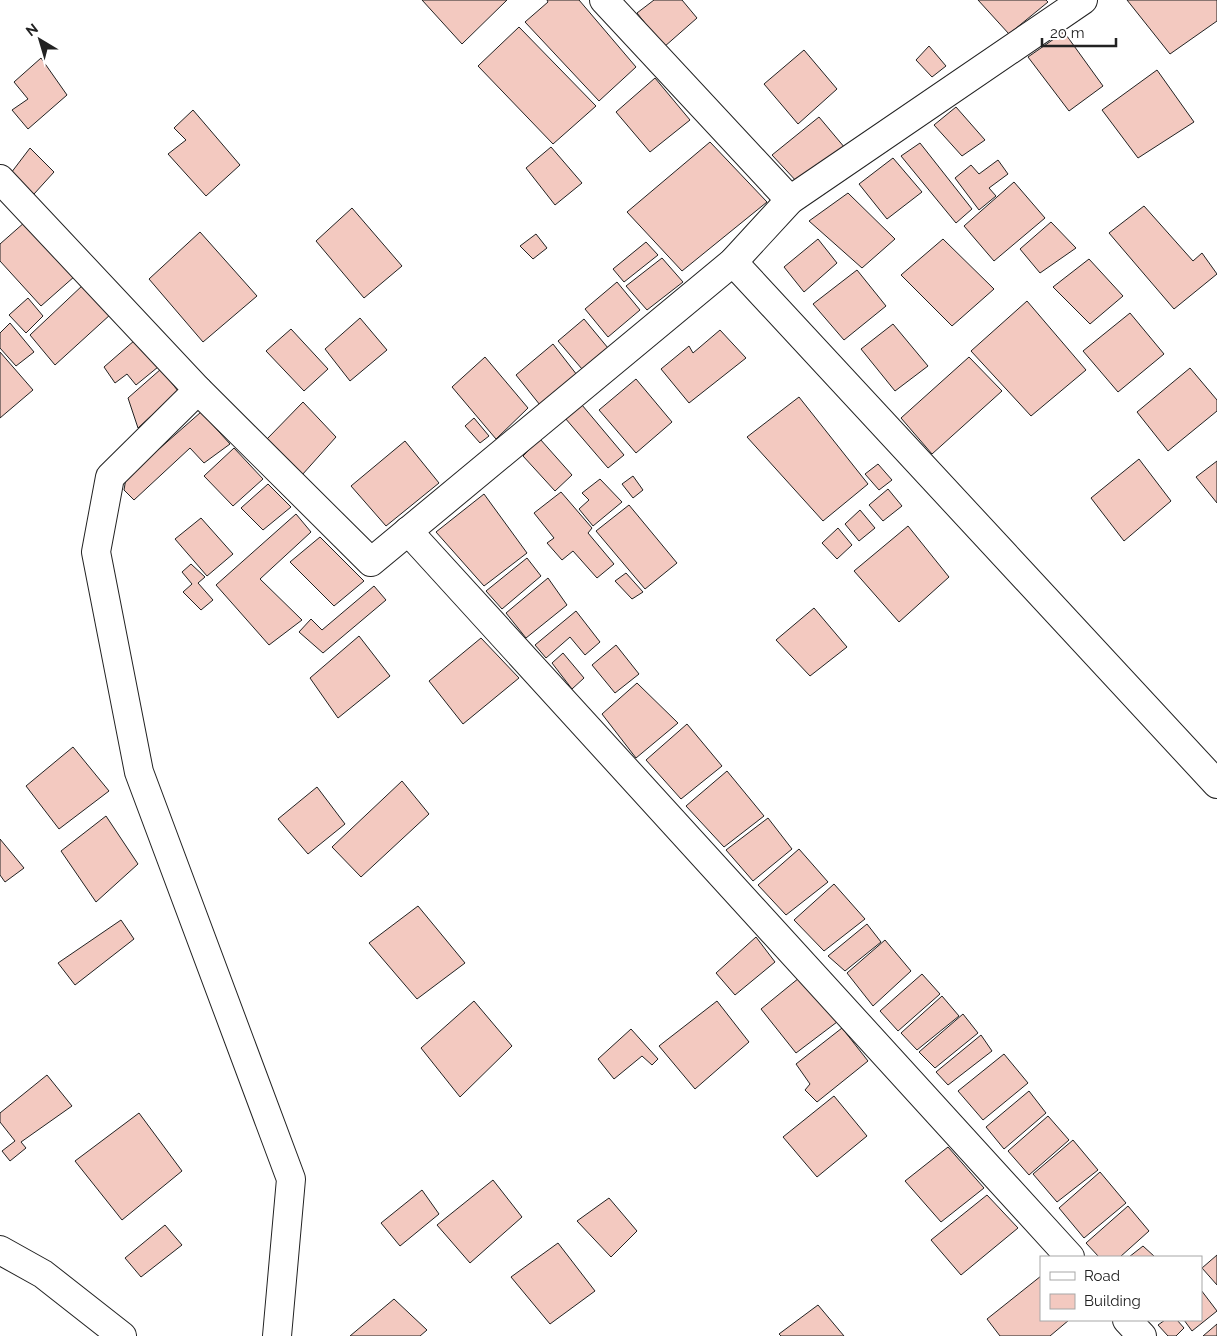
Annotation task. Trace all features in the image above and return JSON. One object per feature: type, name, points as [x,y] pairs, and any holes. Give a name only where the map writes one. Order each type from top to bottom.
[{"type":"street","points":[[604,0],[790,200]]},
{"type":"street","points":[[0,179],[198,390],[371,562],[733,262],[790,200],[1083,0]]},
{"type":"street","points":[[733,262],[1217,784]]},
{"type":"street","points":[[198,390],[110,477],[96,552],[139,772],[291,1179],[277,1336]]},
{"type":"street","points":[[408,531],[1069,1256]]},
{"type":"street","points":[[0,1250],[43,1274],[122,1336]]},
{"type":"street","points":[[1128,1321],[1142,1336]]},
{"type":"building","points":[[422,0],[507,0],[462,44]]},
{"type":"building","points":[[547,0],[579,0],[636,67],[599,101],[525,22],[548,2]]},
{"type":"building","points":[[654,0],[682,0],[697,18],[664,47],[637,13]]},
{"type":"building","points":[[978,0],[1046,0],[1048,2],[1009,34]]},
{"type":"building","points":[[1127,0],[1217,0],[1217,21],[1170,54]]},
{"type":"building","points":[[519,27],[596,106],[553,144],[478,66]]},
{"type":"building","points":[[1064,32],[1103,86],[1069,111],[1028,57]]},
{"type":"building","points":[[929,46],[946,66],[932,77],[916,60]]},
{"type":"building","points":[[804,50],[837,89],[798,124],[764,84]]},
{"type":"building","points":[[41,58],[67,95],[28,129],[12,110],[28,99],[14,82]]},
{"type":"building","points":[[1157,70],[1194,122],[1138,158],[1102,110]]},
{"type":"building","points":[[655,78],[690,120],[650,152],[616,112]]},
{"type":"building","points":[[956,107],[985,140],[962,156],[934,125]]},
{"type":"building","points":[[193,110],[240,165],[206,196],[168,154],[186,140],[174,128]]},
{"type":"building","points":[[819,117],[845,148],[798,183],[772,155]]},
{"type":"building","points":[[710,142],[767,202],[682,271],[627,212]]},
{"type":"building","points":[[920,143],[972,209],[956,223],[901,156]]},
{"type":"building","points":[[551,147],[582,183],[555,205],[526,168]]},
{"type":"building","points":[[30,148],[54,172],[34,194],[11,173]]},
{"type":"building","points":[[893,158],[922,192],[887,219],[859,184]]},
{"type":"building","points":[[998,160],[1008,174],[989,188],[996,196],[979,210],[955,178],[971,165],[979,174]]},
{"type":"building","points":[[1014,182],[1045,218],[994,261],[964,226]]},
{"type":"building","points":[[848,193],[895,239],[862,268],[809,221]]},
{"type":"building","points":[[1144,206],[1193,261],[1202,253],[1217,274],[1174,309],[1109,233]]},
{"type":"building","points":[[352,208],[402,266],[364,298],[316,241]]},
{"type":"building","points":[[25,222],[75,276],[41,306],[0,261],[0,244]]},
{"type":"building","points":[[1051,222],[1076,248],[1040,273],[1020,249]]},
{"type":"building","points":[[200,232],[257,296],[203,342],[149,279]]},
{"type":"building","points":[[536,234],[547,248],[533,259],[520,246]]},
{"type":"building","points":[[818,239],[837,263],[804,292],[784,267]]},
{"type":"building","points":[[943,239],[994,289],[952,326],[901,275]]},
{"type":"building","points":[[646,242],[658,255],[624,282],[613,269]]},
{"type":"building","points":[[662,258],[683,282],[647,310],[626,286]]},
{"type":"building","points":[[1089,259],[1123,296],[1090,324],[1053,287]]},
{"type":"building","points":[[857,270],[886,306],[844,340],[813,304]]},
{"type":"building","points":[[617,282],[640,310],[608,337],[585,309]]},
{"type":"building","points":[[84,284],[111,314],[55,365],[30,335]]},
{"type":"building","points":[[28,298],[43,316],[26,333],[9,315]]},
{"type":"building","points":[[1027,301],[1086,370],[1031,416],[971,351]]},
{"type":"building","points":[[1130,313],[1164,354],[1118,392],[1083,351]]},
{"type":"building","points":[[360,318],[387,350],[350,381],[325,349]]},
{"type":"building","points":[[584,319],[608,348],[582,369],[558,341]]},
{"type":"building","points":[[10,323],[34,352],[16,366],[0,348],[0,333]]},
{"type":"building","points":[[893,324],[928,366],[895,391],[861,349]]},
{"type":"building","points":[[291,329],[328,369],[304,391],[266,351]]},
{"type":"building","points":[[720,330],[746,358],[689,403],[661,369],[689,346],[693,353]]},
{"type":"building","points":[[135,340],[158,367],[136,385],[127,374],[115,383],[104,367]]},
{"type":"building","points":[[553,344],[577,375],[540,405],[516,375]]},
{"type":"building","points":[[0,352],[33,390],[0,418]]},
{"type":"building","points":[[485,357],[528,408],[496,439],[452,387]]},
{"type":"building","points":[[969,357],[1002,391],[932,454],[901,418]]},
{"type":"building","points":[[1190,368],[1217,400],[1217,411],[1168,451],[1137,412]]},
{"type":"building","points":[[161,369],[178,391],[138,428],[128,398]]},
{"type":"building","points":[[636,379],[672,422],[636,453],[599,410]]},
{"type":"building","points":[[799,397],[868,484],[823,521],[747,437]]},
{"type":"building","points":[[303,402],[336,437],[302,475],[267,439]]},
{"type":"building","points":[[582,405],[624,455],[608,468],[565,418]]},
{"type":"building","points":[[201,412],[230,444],[204,463],[190,448],[134,500],[124,490],[126,478]]},
{"type":"building","points":[[474,418],[489,436],[480,443],[465,426]]},
{"type":"building","points":[[540,439],[572,475],[555,491],[523,456]]},
{"type":"building","points":[[405,441],[439,483],[386,526],[351,486]]},
{"type":"building","points":[[234,448],[263,479],[233,506],[204,476]]},
{"type":"building","points":[[1139,459],[1171,501],[1124,541],[1091,498]]},
{"type":"building","points":[[1217,461],[1217,503],[1196,477]]},
{"type":"building","points":[[878,464],[892,480],[879,490],[865,474]]},
{"type":"building","points":[[633,476],[643,490],[633,498],[622,484]]},
{"type":"building","points":[[600,479],[622,502],[593,526],[579,509],[589,500],[582,493]]},
{"type":"building","points":[[268,484],[291,507],[263,530],[241,508]]},
{"type":"building","points":[[888,489],[902,506],[883,521],[869,505]]},
{"type":"building","points":[[561,492],[592,528],[588,533],[614,564],[597,578],[573,551],[562,560],[547,543],[554,538],[534,513]]},
{"type":"building","points":[[484,494],[527,553],[484,586],[436,532]]},
{"type":"building","points":[[629,505],[677,563],[645,589],[596,531]]},
{"type":"building","points":[[860,510],[875,528],[859,541],[845,524]]},
{"type":"building","points":[[296,514],[311,532],[260,579],[302,620],[269,645],[216,585]]},
{"type":"building","points":[[201,518],[233,554],[207,576],[175,539]]},
{"type":"building","points":[[908,526],[949,577],[899,622],[854,571]]},
{"type":"building","points":[[838,528],[852,545],[837,559],[822,543]]},
{"type":"building","points":[[320,537],[364,581],[334,606],[290,562]]},
{"type":"building","points":[[527,558],[541,576],[502,609],[486,591]]},
{"type":"building","points":[[191,564],[205,577],[198,583],[213,600],[201,610],[183,592],[192,584],[182,572]]},
{"type":"building","points":[[626,573],[643,592],[632,599],[615,581]]},
{"type":"building","points":[[548,578],[567,605],[526,638],[506,613]]},
{"type":"building","points":[[374,586],[386,600],[323,653],[299,632],[311,619],[322,630]]},
{"type":"building","points":[[814,608],[847,647],[810,676],[776,640]]},
{"type":"building","points":[[576,611],[600,642],[585,655],[570,637],[546,658],[535,645]]},
{"type":"building","points":[[359,636],[390,676],[338,718],[310,678]]},
{"type":"building","points":[[481,638],[519,678],[463,724],[429,681]]},
{"type":"building","points":[[616,645],[639,674],[615,693],[592,665]]},
{"type":"building","points":[[563,653],[584,678],[572,689],[552,663]]},
{"type":"building","points":[[637,683],[678,723],[636,758],[602,714]]},
{"type":"building","points":[[687,724],[722,766],[681,799],[646,760]]},
{"type":"building","points":[[73,747],[109,791],[59,829],[26,786]]},
{"type":"building","points":[[727,771],[764,816],[724,847],[686,806]]},
{"type":"building","points":[[402,781],[429,814],[361,877],[332,847]]},
{"type":"building","points":[[317,787],[345,824],[308,854],[278,819]]},
{"type":"building","points":[[106,816],[138,864],[96,902],[61,851]]},
{"type":"building","points":[[768,818],[792,849],[753,881],[726,850]]},
{"type":"building","points":[[0,839],[24,868],[5,882],[0,875]]},
{"type":"building","points":[[799,849],[828,882],[786,915],[758,885]]},
{"type":"building","points":[[834,884],[865,919],[824,951],[794,920]]},
{"type":"building","points":[[418,906],[465,963],[417,999],[369,943]]},
{"type":"building","points":[[121,920],[134,939],[75,985],[58,963]]},
{"type":"building","points":[[867,924],[881,942],[845,971],[828,956]]},
{"type":"building","points":[[756,937],[775,962],[735,995],[716,973]]},
{"type":"building","points":[[885,940],[911,971],[873,1006],[847,973]]},
{"type":"building","points":[[922,974],[940,994],[898,1031],[880,1011]]},
{"type":"building","points":[[799,978],[837,1022],[796,1053],[761,1009]]},
{"type":"building","points":[[942,996],[959,1016],[917,1050],[901,1033]]},
{"type":"building","points":[[474,1001],[512,1046],[460,1097],[421,1048]]},
{"type":"building","points":[[717,1001],[749,1042],[695,1089],[659,1046]]},
{"type":"building","points":[[963,1014],[978,1033],[935,1068],[919,1052]]},
{"type":"building","points":[[842,1028],[868,1061],[817,1102],[805,1090],[810,1084],[796,1064]]},
{"type":"building","points":[[631,1029],[658,1059],[652,1065],[642,1056],[614,1079],[598,1059]]},
{"type":"building","points":[[981,1035],[992,1051],[948,1085],[936,1072]]},
{"type":"building","points":[[1004,1054],[1028,1083],[983,1120],[958,1091]]},
{"type":"building","points":[[47,1075],[72,1106],[21,1142],[26,1148],[10,1161],[2,1151],[15,1141],[0,1122],[0,1113]]},
{"type":"building","points":[[1029,1091],[1046,1113],[1004,1149],[986,1127]]},
{"type":"building","points":[[834,1096],[867,1136],[817,1177],[783,1137]]},
{"type":"building","points":[[139,1113],[182,1171],[122,1220],[75,1161]]},
{"type":"building","points":[[1048,1116],[1069,1140],[1029,1175],[1008,1151]]},
{"type":"building","points":[[1073,1140],[1098,1170],[1057,1202],[1033,1174]]},
{"type":"building","points":[[948,1147],[984,1188],[941,1222],[905,1181]]},
{"type":"building","points":[[1100,1172],[1126,1203],[1084,1238],[1059,1208]]},
{"type":"building","points":[[493,1180],[522,1217],[470,1263],[437,1225]]},
{"type":"building","points":[[422,1190],[439,1214],[400,1246],[381,1223]]},
{"type":"building","points":[[987,1195],[1018,1228],[961,1275],[931,1240]]},
{"type":"building","points":[[609,1198],[637,1231],[611,1257],[577,1221]]},
{"type":"building","points":[[1128,1206],[1149,1231],[1121,1256],[1098,1256],[1086,1243]]},
{"type":"building","points":[[165,1225],[182,1245],[141,1277],[125,1258]]},
{"type":"building","points":[[558,1243],[595,1291],[550,1324],[511,1277]]},
{"type":"building","points":[[1143,1246],[1154,1256],[1130,1256]]},
{"type":"building","points":[[1217,1255],[1217,1285],[1202,1268]]},
{"type":"building","points":[[1040,1277],[1040,1321],[1068,1321],[1050,1336],[1000,1336],[987,1319]]},
{"type":"building","points":[[1202,1291],[1217,1311],[1192,1331],[1185,1321],[1202,1321]]},
{"type":"building","points":[[394,1299],[427,1330],[420,1336],[350,1336]]},
{"type":"building","points":[[818,1305],[844,1336],[781,1336],[779,1334]]},
{"type":"building","points":[[1164,1321],[1178,1321],[1184,1328],[1176,1336],[1168,1336],[1158,1325]]},
{"type":"building","points":[[1217,1324],[1217,1336],[1203,1336]]}]
